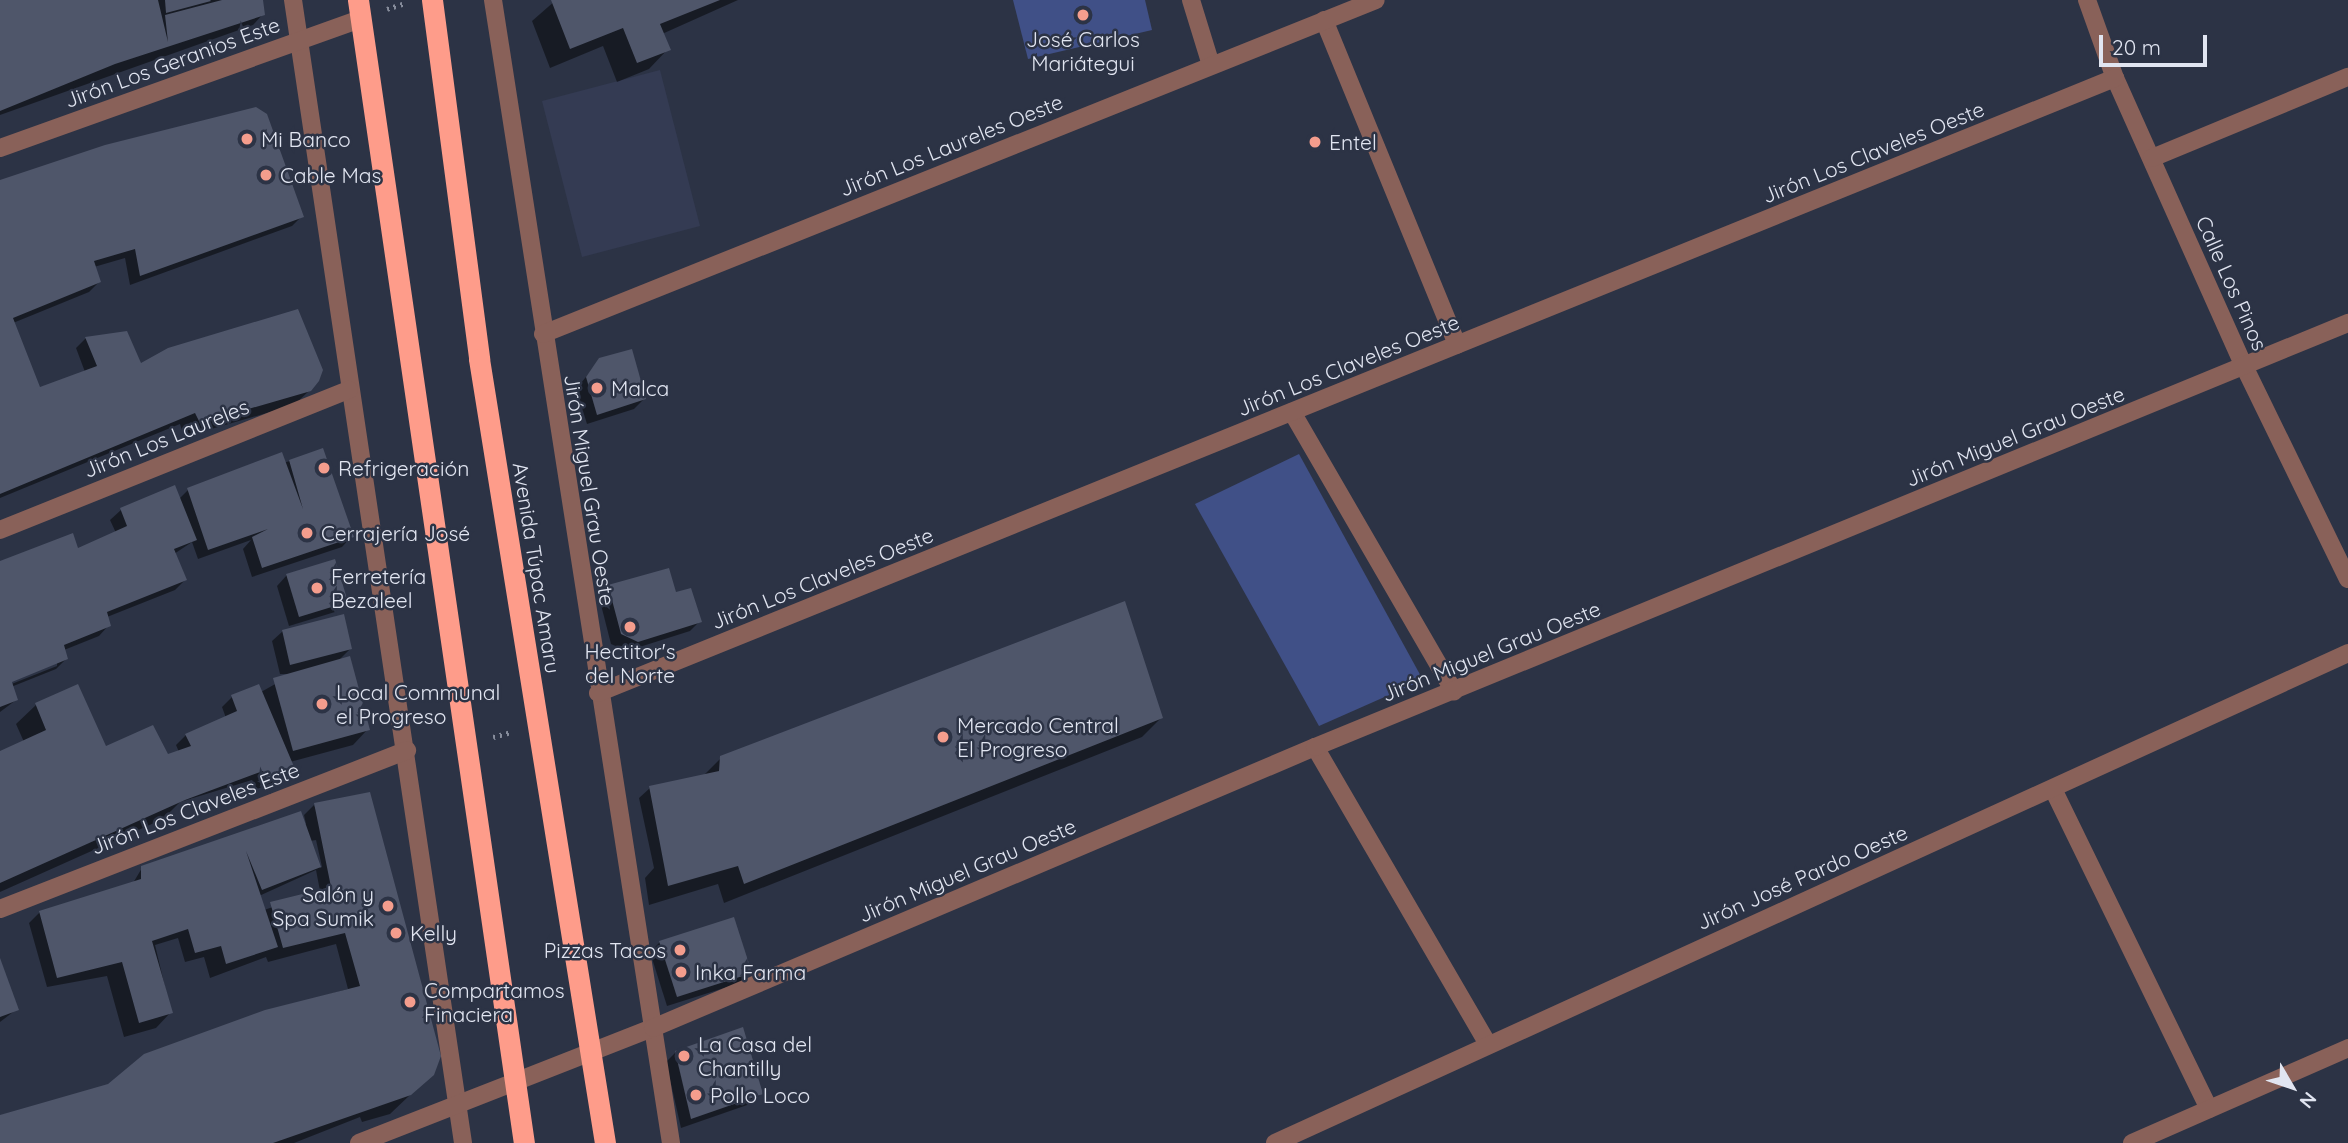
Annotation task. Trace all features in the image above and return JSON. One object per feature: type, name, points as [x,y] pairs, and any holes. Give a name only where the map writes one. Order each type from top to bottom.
[{"type":"highway","name":"Avenida Túpac Amaru","points":[[432,0],[479,359],[604,1143]]},
{"type":"highway","points":[[359,9],[524,1143]]},
{"type":"street","points":[[293,0],[349,390],[407,750],[463,1143]]},
{"type":"street","name":"Jirón Miguel Grau Oeste","points":[[493,0],[598,693],[671,1143]]},
{"type":"street","points":[[1191,0],[1211,65]]},
{"type":"street","name":"Jirón Los Laureles Oeste","points":[[543,334],[1376,0]]},
{"type":"street","name":"Calle Los Pinos","points":[[2087,0],[2115,78],[2244,366],[2348,579]]},
{"type":"street","name":"Jirón Los Geranios Este","points":[[0,148],[297,41],[359,9]]},
{"type":"street","points":[[1324,20],[1457,345]]},
{"type":"street","points":[[2152,158],[2348,77]]},
{"type":"street","name":"Jirón Los Claveles Oeste","points":[[598,693],[2115,78]]},
{"type":"street","name":"Jirón Miguel Grau Oeste","points":[[359,1143],[653,1028],[1315,747],[2348,323]]},
{"type":"street","name":"Jirón Los Laureles","points":[[0,530],[349,390]]},
{"type":"street","points":[[1292,412],[1454,691]]},
{"type":"street","name":"Jirón José Pardo Oeste","points":[[1275,1143],[1487,1042],[2053,789],[2348,653]]},
{"type":"street","points":[[1315,747],[1487,1042]]},
{"type":"street","name":"Jirón Los Claveles Este","points":[[0,909],[407,750]]},
{"type":"street","points":[[2053,789],[2209,1109]]},
{"type":"street","points":[[2132,1143],[2348,1048]]},
{"type":"street","points":[[1311,1126],[1319,1143]]},
{"type":"path","points":[[465,746],[537,725]]},
{"type":"shaded area","name":"José Carlos Mariátegui","points":[[1013,0],[1145,0],[1152,30],[1028,59]]},
{"type":"shaded area","points":[[660,70],[700,226],[582,257],[542,101]]},
{"type":"shaded area","points":[[1299,454],[1423,680],[1319,726],[1195,504]]},
{"type":"building","points":[[0,0],[158,0],[168,42],[165,15],[222,0],[263,0],[265,15],[115,64],[0,111]]},
{"type":"building","points":[[165,0],[210,0],[211,1],[166,13]]},
{"type":"building","points":[[551,0],[720,0],[660,24],[671,50],[637,63],[623,28],[570,49]]},
{"type":"building","points":[[256,107],[267,114],[304,217],[140,276],[135,249],[94,261],[101,282],[13,318],[40,387],[97,366],[85,337],[127,331],[141,363],[168,348],[298,309],[323,370],[319,381],[311,391],[200,423],[195,413],[0,494],[0,180],[105,145]]},
{"type":"building","points":[[632,349],[646,399],[597,415],[586,377],[599,358]]},
{"type":"building","points":[[323,448],[354,537],[262,568],[252,537],[268,529],[208,550],[187,488],[282,452],[303,509],[289,460]]},
{"type":"building","points":[[175,485],[197,540],[174,549],[187,580],[107,612],[111,626],[64,645],[68,659],[12,682],[18,700],[0,707],[0,561],[73,533],[78,548],[127,526],[120,508]]},
{"type":"building","name":"Ferretería Bezaleel","points":[[335,559],[348,602],[299,617],[286,574]]},
{"type":"building","points":[[669,568],[676,592],[691,588],[702,622],[638,642],[621,634],[608,585]]},
{"type":"building","name":"Mercado Central El Progreso","points":[[1125,601],[1163,718],[744,884],[738,866],[668,886],[649,786],[719,771],[720,756]]},
{"type":"building","points":[[344,614],[352,649],[290,665],[282,630]]},
{"type":"building","name":"Local Communal el Progreso","points":[[350,656],[370,730],[293,751],[273,678]]},
{"type":"building","points":[[78,684],[106,746],[153,725],[168,754],[191,746],[185,734],[237,711],[231,695],[259,684],[295,769],[267,780],[263,771],[185,800],[0,883],[0,751],[46,730],[35,703]]},
{"type":"building","points":[[370,792],[441,1056],[434,1075],[411,1095],[273,1143],[0,1143],[0,1115],[108,1084],[144,1054],[265,1010],[360,986],[345,933],[283,948],[270,902],[331,887],[314,803]]},
{"type":"building","points":[[301,811],[321,867],[262,890],[246,851],[278,947],[226,964],[221,946],[195,953],[188,929],[152,941],[173,1013],[139,1023],[122,962],[57,978],[39,911],[141,879],[141,866]]},
{"type":"building","points":[[734,917],[752,973],[677,997],[659,941]]},
{"type":"building","points":[[0,958],[19,1010],[0,1017]]},
{"type":"building","points":[[743,1027],[763,1094],[691,1119],[675,1051]]},
{"type":"place","name":"José Carlos Mariátegui","points":[[1083,15]]},
{"type":"place","name":"Mi Banco","points":[[247,139]]},
{"type":"place","name":"Entel","points":[[1315,142]]},
{"type":"place","name":"Cable Mas","points":[[266,175]]},
{"type":"place","name":"Malca","points":[[597,388]]},
{"type":"place","name":"Refrigeración","points":[[324,468]]},
{"type":"place","name":"Cerrajería José","points":[[307,533]]},
{"type":"place","name":"Ferretería Bezaleel","points":[[317,588]]},
{"type":"place","name":"Hectitor's del Norte","points":[[630,627]]},
{"type":"place","name":"Local Communal el Progreso","points":[[322,704]]},
{"type":"place","name":"Mercado Central El Progreso","points":[[943,737]]},
{"type":"place","name":"Salón y Spa Sumik","points":[[388,906]]},
{"type":"place","name":"Kelly","points":[[396,933]]},
{"type":"place","name":"Pizzas Tacos","points":[[680,950]]},
{"type":"place","name":"Inka Farma","points":[[681,972]]},
{"type":"place","name":"Compartamos Finaciera","points":[[410,1002]]},
{"type":"place","name":"La Casa del Chantilly","points":[[684,1056]]},
{"type":"place","name":"Pollo Loco","points":[[696,1095]]}]
